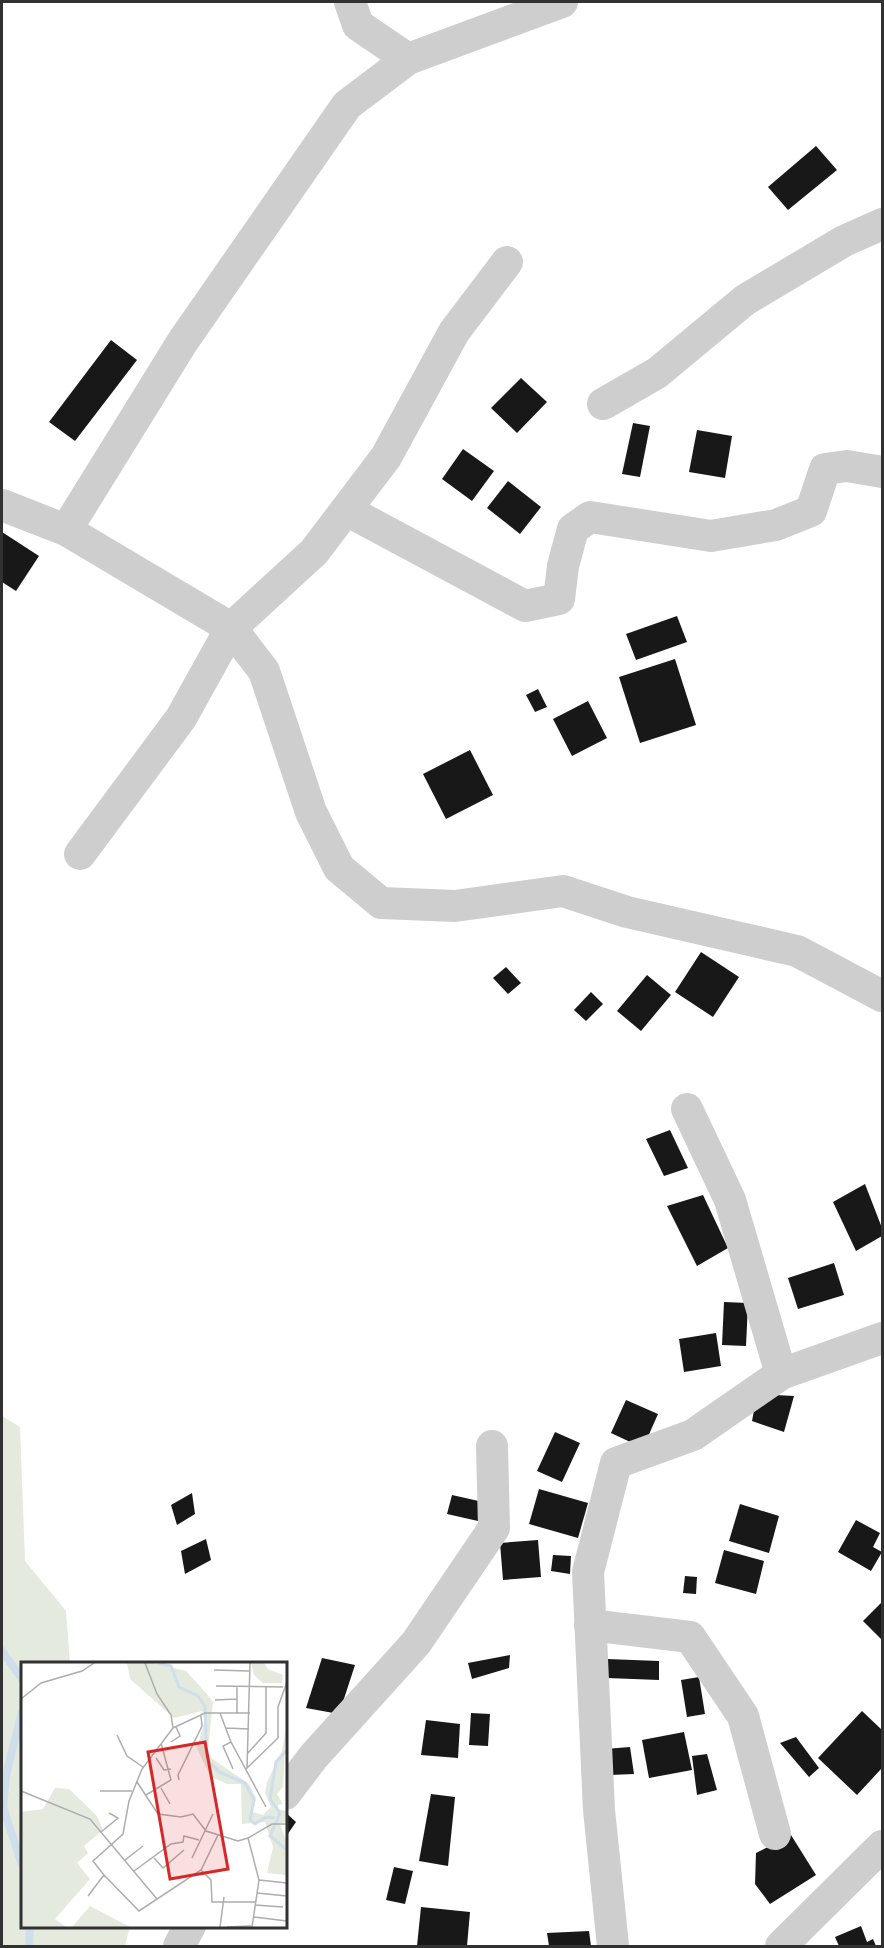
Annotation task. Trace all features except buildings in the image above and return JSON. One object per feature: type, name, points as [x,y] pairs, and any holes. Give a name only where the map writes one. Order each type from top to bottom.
[{"type":"street","points":[[350,2],[358,25],[408,60]]},
{"type":"street","points":[[66,530],[183,341],[347,105],[408,60],[561,2]]},
{"type":"street","points":[[603,404],[657,373],[745,300],[844,241],[882,224]]},
{"type":"street","points":[[80,854],[181,718],[231,628],[314,552],[386,457],[454,332],[507,262]]},
{"type":"street","points":[[346,510],[525,606],[559,599],[563,566],[573,529],[590,517],[711,536],[776,525],[811,511],[825,469],[847,466],[882,472]]},
{"type":"street","points":[[2,506],[66,530],[231,628],[264,670],[311,812],[339,868],[381,903],[455,906],[563,891],[627,912],[797,951],[882,996]]},
{"type":"street","points":[[687,1109],[730,1200],[781,1374]]},
{"type":"street","points":[[613,1947],[599,1810],[588,1572],[616,1463],[693,1435],[781,1374],[882,1338]]},
{"type":"street","points":[[286,1793],[314,1756],[416,1643],[495,1528],[492,1446]]},
{"type":"street","points":[[590,1625],[690,1637],[743,1716],[775,1834]]},
{"type":"street","points":[[781,1947],[882,1846]]},
{"type":"street","points":[[179,1947],[189,1927]]},
{"type":"shaded area","points":[[2,1416],[20,1427],[25,1561],[66,1611],[70,1662],[21,1662],[21,1927],[130,1927],[125,1946],[2,1946]]},
{"type":"waterway","points":[[2,1651],[21,1678]]},
{"type":"waterway","points":[[21,1716],[6,1775],[3,1807],[21,1862]]},
{"type":"waterway","points":[[29,1946],[30,1927]]}]
